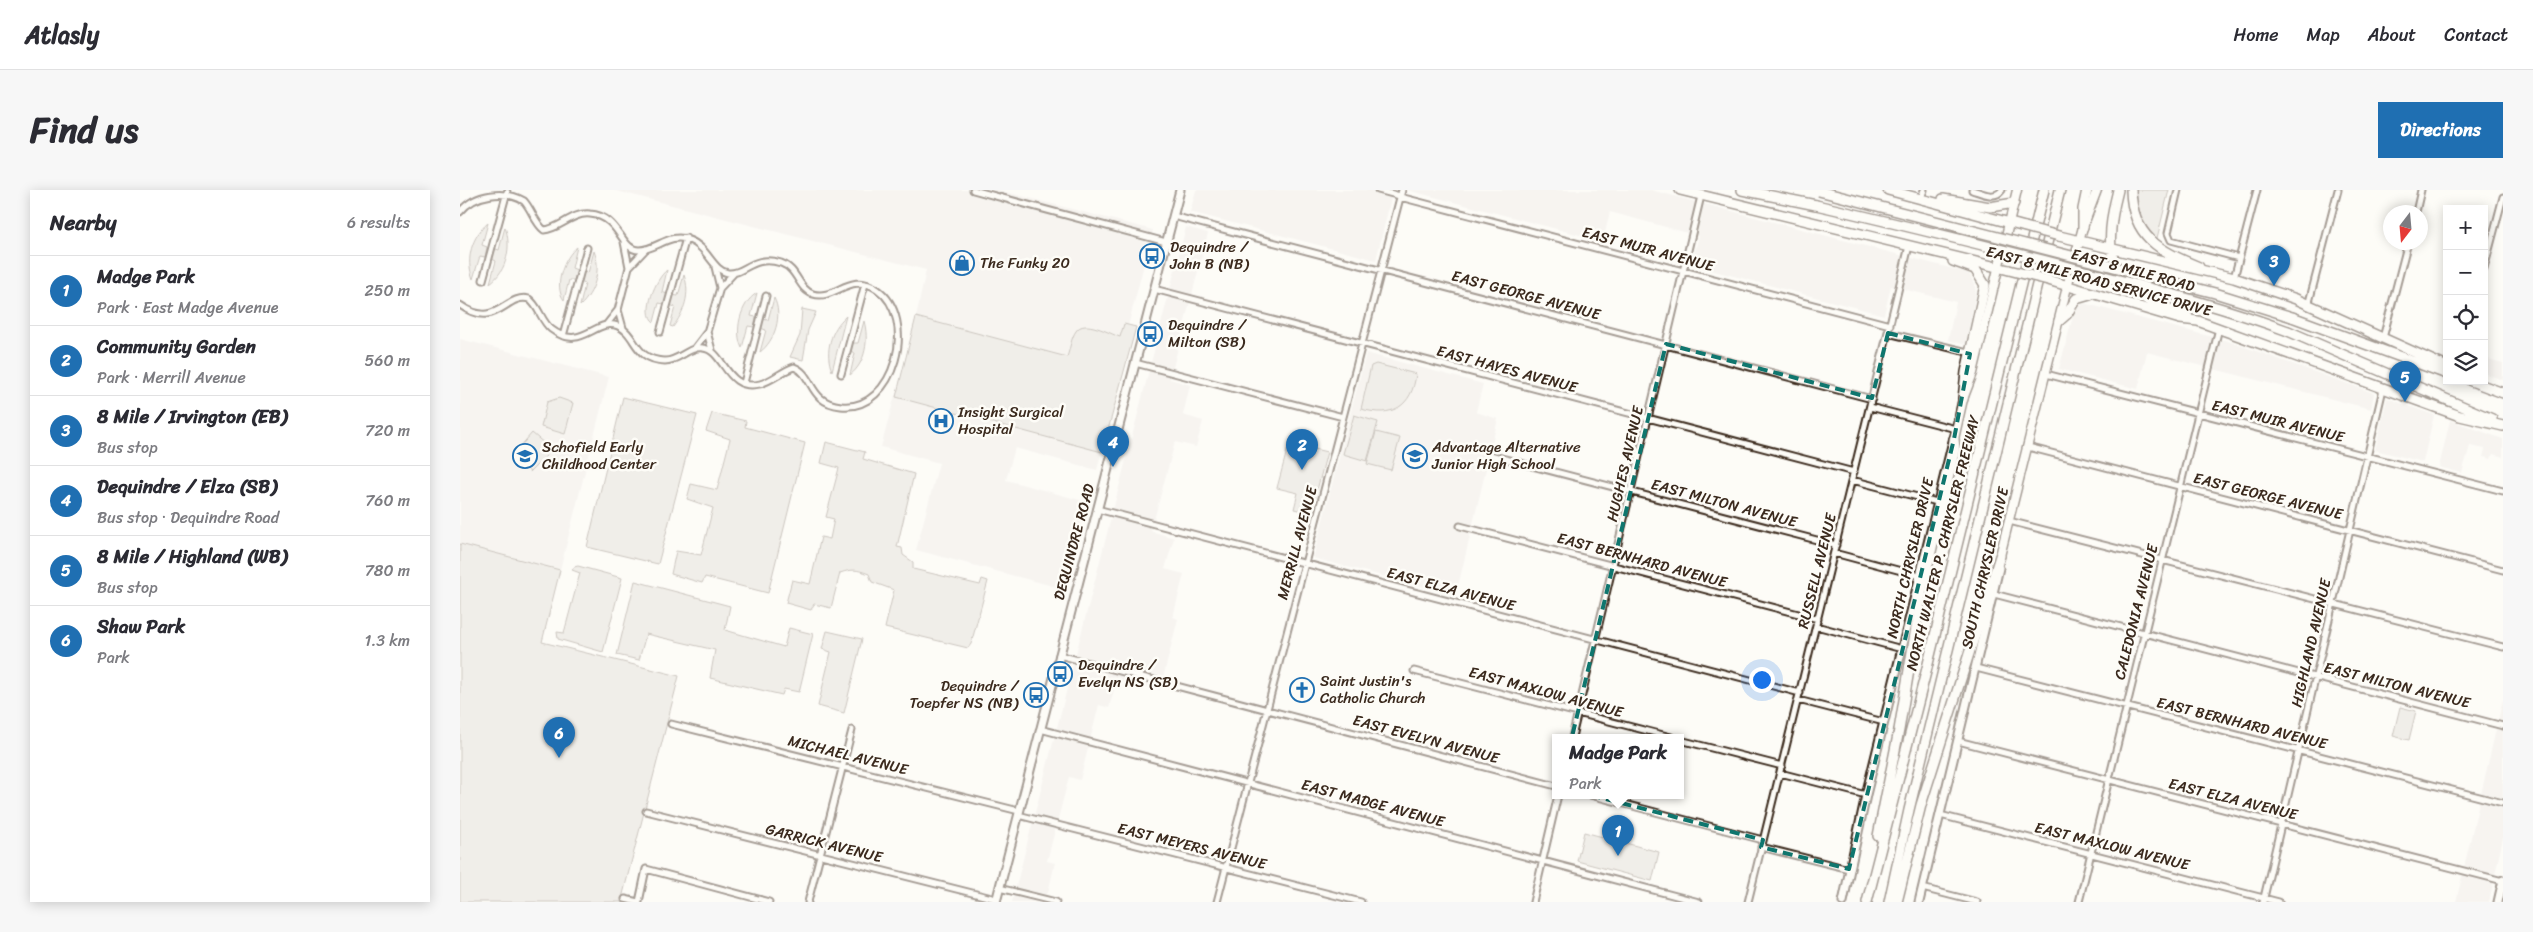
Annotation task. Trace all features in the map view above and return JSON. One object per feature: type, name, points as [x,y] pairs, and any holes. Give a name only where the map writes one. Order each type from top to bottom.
[{"type":"highway","name":"EAST 8 MILE ROAD SERVICE DRIVE","points":[[1680,190],[1930,250],[2048,280],[2180,319],[2198,321],[2460,416],[2503,425]]},
{"type":"highway","name":"EAST 8 MILE ROAD","points":[[1742,190],[1927,231],[2173,294],[2224,309],[2288,331],[2503,425]]},
{"type":"highway","name":"EAST 8 MILE ROAD","points":[[1817,190],[2215,293],[2292,317],[2443,373]]},
{"type":"highway","points":[[1888,190],[1922,194],[1990,207],[2014,203]]},
{"type":"highway","name":"NORTH WALTER P. CHRYSLER FREEWAY","points":[[1867,902],[1871,880],[1926,672],[2044,190]]},
{"type":"highway","points":[[1889,902],[1909,810],[2060,190]]},
{"type":"highway","points":[[2083,227],[2083,208],[2087,190]]},
{"type":"highway","points":[[2118,190],[2109,225],[2110,249],[2113,262],[2120,274],[2135,292],[2152,302],[2198,321]]},
{"type":"highway","points":[[2131,190],[2135,215],[2149,239],[2172,256],[2308,306],[2443,365]]},
{"type":"highway","points":[[1922,194],[2025,227],[2194,270],[2216,273]]},
{"type":"highway","points":[[1930,250],[1975,269],[1984,281],[1974,351],[1963,398]]},
{"type":"highway","points":[[2059,321],[2068,314],[2076,299],[2095,295]]},
{"type":"highway","points":[[2482,385],[2503,393]]},
{"type":"highway","points":[[1871,880],[1923,586],[1955,449],[1954,439]]},
{"type":"highway","points":[[1898,902],[1921,805],[2000,556]]},
{"type":"main road","name":"DEQUINDRE ROAD","points":[[996,900],[1180,190]]},
{"type":"main road","points":[[1974,351],[1999,268],[2017,190]]},
{"type":"main road","name":"SOUTH CHRYSLER DRIVE","points":[[1919,902],[1994,594],[2000,556],[2067,286],[2083,227],[2097,190]]},
{"type":"main road","name":"NORTH CHRYSLER DRIVE","points":[[1843,902],[1866,795],[1963,398]]},
{"type":"main road","points":[[2498,902],[2503,881]]},
{"type":"street","points":[[460,212],[468,203],[484,193],[495,190],[507,192],[524,201],[544,230],[577,215],[590,214],[611,222],[624,240],[635,249],[646,249]]},
{"type":"street","points":[[973,190],[1166,242]]},
{"type":"street","name":"EAST MUIR AVENUE","points":[[1378,190],[1400,194],[1890,325]]},
{"type":"street","points":[[1972,190],[1994,196],[2002,190]]},
{"type":"street","points":[[2178,190],[2168,233],[2171,240],[2239,258]]},
{"type":"street","points":[[2234,278],[2257,190]]},
{"type":"street","points":[[2308,306],[2338,190]]},
{"type":"street","points":[[2418,205],[2421,190]]},
{"type":"street","points":[[483,280],[507,192]]},
{"type":"street","name":"MERRILL AVENUE","points":[[1217,902],[1400,194]]},
{"type":"street","name":"HUGHES AVENUE","points":[[1573,734],[1701,196]]},
{"type":"street","points":[[2488,254],[2503,197]]},
{"type":"street","name":"EAST GEORGE AVENUE","points":[[1173,216],[1872,399]]},
{"type":"street","points":[[629,267],[646,249],[666,239],[686,238],[702,246],[720,271],[734,273]]},
{"type":"street","points":[[660,332],[686,238]]},
{"type":"street","points":[[606,325],[618,310],[629,267],[624,240]]},
{"type":"street","name":"RUSSELL AVENUE","points":[[1748,902],[1909,246]]},
{"type":"street","points":[[563,336],[587,248]]},
{"type":"street","points":[[2383,338],[2406,250]]},
{"type":"street","points":[[694,349],[707,332],[720,288],[734,273],[763,260],[784,264],[796,273],[806,291],[823,296],[844,285],[865,284],[877,289],[893,308],[898,332],[897,354],[888,378],[872,396],[850,406],[832,404],[822,400],[814,392],[803,373],[794,367],[760,384],[744,382],[730,376],[712,350],[707,332]]},
{"type":"street","points":[[714,264],[720,288]]},
{"type":"street","points":[[841,374],[865,284]]},
{"type":"street","name":"EAST HAYES AVENUE","points":[[1154,289],[1854,472]]},
{"type":"street","points":[[744,382],[766,296]]},
{"type":"street","points":[[460,305],[474,312],[490,314],[520,299],[529,299],[547,326],[563,336],[584,336],[611,324],[623,329]]},
{"type":"street","points":[[618,310],[623,329],[635,347],[643,354],[653,358],[672,361],[694,349],[704,348],[712,350]]},
{"type":"street","name":"CALEDONIA AVENUE","points":[[2078,902],[2219,328]]},
{"type":"street","points":[[1888,333],[1974,351]]},
{"type":"street","points":[[1135,362],[1343,417]]},
{"type":"street","name":"EAST MUIR AVENUE","points":[[2046,374],[2503,491]]},
{"type":"street","name":"HIGHLAND AVENUE","points":[[2263,900],[2383,389]]},
{"type":"street","points":[[1870,407],[1956,429]]},
{"type":"street","name":"EAST GEORGE AVENUE","points":[[2028,448],[2503,570]]},
{"type":"street","name":"EAST MILTON AVENUE","points":[[1490,455],[1836,545]]},
{"type":"street","points":[[1852,480],[1937,502]]},
{"type":"street","name":"EAST ELZA AVENUE","points":[[1097,509],[1800,693]]},
{"type":"street","points":[[2009,520],[2503,647]]},
{"type":"street","name":"EAST BERNHARD AVENUE","points":[[1460,526],[1818,619]]},
{"type":"street","points":[[1834,553],[1920,576]]},
{"type":"street","name":"EAST MILTON AVENUE","points":[[1994,594],[2503,726]]},
{"type":"street","points":[[1816,626],[1902,649]]},
{"type":"street","name":"EAST EVELYN AVENUE","points":[[1059,656],[1552,785]]},
{"type":"street","name":"EAST BERNHARD AVENUE","points":[[1976,668],[2503,803]]},
{"type":"street","name":"EAST MAXLOW AVENUE","points":[[1414,671],[1659,734]]},
{"type":"street","points":[[1798,700],[1884,722]]},
{"type":"street","name":"MICHAEL AVENUE","points":[[671,724],[843,766],[1018,813]]},
{"type":"street","name":"EAST MADGE AVENUE","points":[[1040,729],[1699,902]]},
{"type":"street","points":[[808,902],[852,730]]},
{"type":"street","points":[[1684,741],[1782,766]]},
{"type":"street","name":"EAST ELZA AVENUE","points":[[1958,741],[2503,881]]},
{"type":"street","points":[[1780,774],[1866,795]]},
{"type":"street","points":[[1532,902],[1557,799]]},
{"type":"street","points":[[1605,799],[1763,840]]},
{"type":"street","name":"GARRICK AVENUE","points":[[646,811],[996,900]]},
{"type":"street","name":"EAST MEYERS AVENUE","points":[[1018,813],[1361,902]]},
{"type":"street","name":"EAST MAXLOW AVENUE","points":[[1940,815],[2263,900],[2279,902]]},
{"type":"street","points":[[1761,847],[1849,869]]},
{"type":"street","points":[[624,899],[639,902],[646,868],[769,902]]},
{"type":"street","points":[[999,888],[1056,902]]},
{"type":"street","points":[[1922,888],[1977,902]]},
{"type":"highlighted area","points":[[1888,333],[1970,354],[1954,439],[1849,869],[1761,847],[1763,840],[1560,787],[1666,344],[1872,398]]},
{"type":"shaded area","points":[[613,190],[998,190],[1153,230],[1128,326],[1120,337],[1089,326],[1067,357],[916,317],[926,270]]},
{"type":"shaded area","points":[[1196,190],[1393,190],[1376,260],[1190,212]]},
{"type":"shaded area","points":[[1407,190],[1651,190],[1969,273],[1975,285],[1976,293],[1966,345],[1948,340],[1956,302],[1891,286],[1884,315],[1691,265],[1699,236],[1610,212],[1603,241]]},
{"type":"shaded area","points":[[2136,190],[2169,190],[2156,242],[2140,216]]},
{"type":"shaded area","points":[[488,223],[482,245],[487,247],[485,257],[480,256],[473,279],[470,264],[472,248],[478,234]]},
{"type":"shaded area","points":[[505,227],[508,242],[506,258],[501,272],[490,283],[496,261],[490,258],[493,248],[499,250]]},
{"type":"shaded area","points":[[1186,227],[1208,233],[1170,379],[1190,385],[1183,415],[1203,421],[1196,447],[1175,442],[1151,531],[1174,538],[1165,569],[1184,574],[1173,617],[1178,619],[1160,690],[1117,679],[1109,708],[1099,705],[1080,780],[1069,777],[1047,861],[1055,863],[1048,893],[1038,902],[1012,902]]},
{"type":"shaded area","points":[[577,247],[572,268],[577,270],[574,280],[569,280],[564,300],[561,294],[560,280],[564,264]]},
{"type":"shaded area","points":[[594,251],[597,266],[595,281],[589,295],[580,306],[585,284],[580,282],[583,272],[588,273]]},
{"type":"shaded area","points":[[667,270],[662,292],[667,294],[664,304],[659,303],[654,322],[650,318],[649,311],[652,296],[658,280]]},
{"type":"shaded area","points":[[684,275],[687,289],[685,302],[673,327],[670,326],[675,307],[670,305],[672,295],[678,296]]},
{"type":"shaded area","points":[[757,293],[751,316],[756,317],[754,327],[748,326],[742,348],[739,334],[740,318],[746,304]]},
{"type":"shaded area","points":[[774,298],[778,312],[776,327],[770,341],[760,352],[766,330],[760,328],[762,319],[768,320]]},
{"type":"shaded area","points":[[2083,303],[2231,342],[2374,393],[2371,409],[2147,352],[2138,389],[2059,369],[2074,312]]},
{"type":"shaded area","points":[[802,309],[816,312],[808,330],[803,360],[790,357],[800,335]]},
{"type":"shaded area","points":[[846,316],[832,371],[829,356],[830,341],[836,327]]},
{"type":"shaded area","points":[[916,317],[1067,357],[1073,337],[1080,327],[1091,326],[1120,337],[1124,324],[1136,327],[1102,452],[896,397]]},
{"type":"shaded area","points":[[864,321],[866,335],[865,350],[860,364],[850,375],[855,353],[850,351],[852,343],[858,343]]},
{"type":"shaded area","name":"Schofield Early Childhood Center","points":[[460,339],[609,377],[560,570],[460,544]]},
{"type":"shaded area","name":"Advantage Alternative Junior High School","points":[[1366,353],[1483,384],[1476,412],[1498,419],[1456,595],[1313,558]]},
{"type":"shaded area","points":[[2488,359],[2503,363],[2503,380],[2488,374]]},
{"type":"shaded area","points":[[1376,364],[1416,374],[1410,395],[1405,402],[1391,411],[1382,412],[1361,409],[1371,366]]},
{"type":"shaded area","points":[[895,395],[1102,450],[1097,470],[1015,448],[1006,480],[1087,502],[1064,589],[916,550],[939,463],[881,447]]},
{"type":"shaded area","points":[[623,397],[697,415],[658,564],[587,547]]},
{"type":"shaded area","points":[[559,398],[573,403],[565,434],[541,427],[547,402]]},
{"type":"shaded area","points":[[2387,398],[2434,415],[2423,462],[2375,450]]},
{"type":"shaded area","points":[[712,413],[746,421],[745,427],[805,443],[768,593],[705,577],[702,583],[671,574],[676,551],[701,555],[713,508],[687,499],[691,484],[717,490],[730,439],[706,431]]},
{"type":"shaded area","points":[[1354,415],[1378,422],[1367,461],[1343,454]]},
{"type":"shaded area","points":[[2450,420],[2503,439],[2503,457],[2493,454],[2491,459],[2483,457],[2485,449],[2470,446],[2462,473],[2439,467]]},
{"type":"shaded area","points":[[1376,432],[1400,438],[1391,470],[1367,464]]},
{"type":"shaded area","points":[[532,433],[552,450],[530,472],[512,456]]},
{"type":"shaded area","points":[[826,442],[865,452],[863,459],[914,474],[897,547],[902,548],[903,555],[913,562],[913,569],[980,585],[982,579],[988,581],[971,644],[968,648],[885,628],[894,590],[872,582],[869,574],[861,571],[851,570],[840,573],[831,608],[814,604],[811,610],[786,603],[792,580],[810,584],[821,537],[830,539],[834,519],[826,517],[839,468],[821,463]]},
{"type":"shaded area","points":[[1289,443],[1327,452],[1311,513],[1294,509],[1298,493],[1277,488]]},
{"type":"shaded area","points":[[460,544],[560,570],[542,642],[679,676],[621,902],[460,902]]},
{"type":"shaded area","points":[[578,566],[622,578],[603,652],[558,639],[557,632],[564,633],[580,573],[572,570]]},
{"type":"shaded area","points":[[635,581],[730,606],[725,630],[784,647],[789,628],[813,634],[799,692],[784,689],[782,695],[710,678],[715,650],[646,634],[639,660],[617,655]]},
{"type":"shaded area","points":[[827,631],[862,639],[844,713],[818,706],[831,652],[822,649]]},
{"type":"shaded area","points":[[2503,699],[2503,838],[2489,902],[2456,902]]},
{"type":"shaded area","points":[[2400,707],[2416,711],[2409,740],[2393,736]]},
{"type":"shaded area","points":[[1584,832],[1659,852],[1652,881],[1577,861]]},
{"type":"place","name":"Dequindre / John B (NB)","points":[[1152,256]]},
{"type":"place","name":"The Funky 20","points":[[962,263]]},
{"type":"place","name":"8 Mile / Irvington (EB)","points":[[2274,286]]},
{"type":"place","name":"Dequindre / Milton (SB)","points":[[1150,334]]},
{"type":"place","name":"8 Mile / Highland (WB)","points":[[2405,402]]},
{"type":"place","name":"Insight Surgical Hospital","points":[[941,421]]},
{"type":"place","name":"Schofield Early Childhood Center","points":[[525,456]]},
{"type":"place","name":"Advantage Alternative Junior High School","points":[[1415,456]]},
{"type":"place","name":"Dequindre / Elza (SB)","points":[[1113,467]]},
{"type":"place","name":"Community Garden","points":[[1302,470]]},
{"type":"place","name":"Dequindre / Evelyn NS (SB)","points":[[1060,674]]},
{"type":"place","name":"Saint Justin's Catholic Church","points":[[1302,690]]},
{"type":"place","name":"Dequindre / Toepfer NS (NB)","points":[[1036,695]]},
{"type":"place","name":"Shaw Park","points":[[559,758]]},
{"type":"place","name":"Madge Park","points":[[1618,856]]}]
